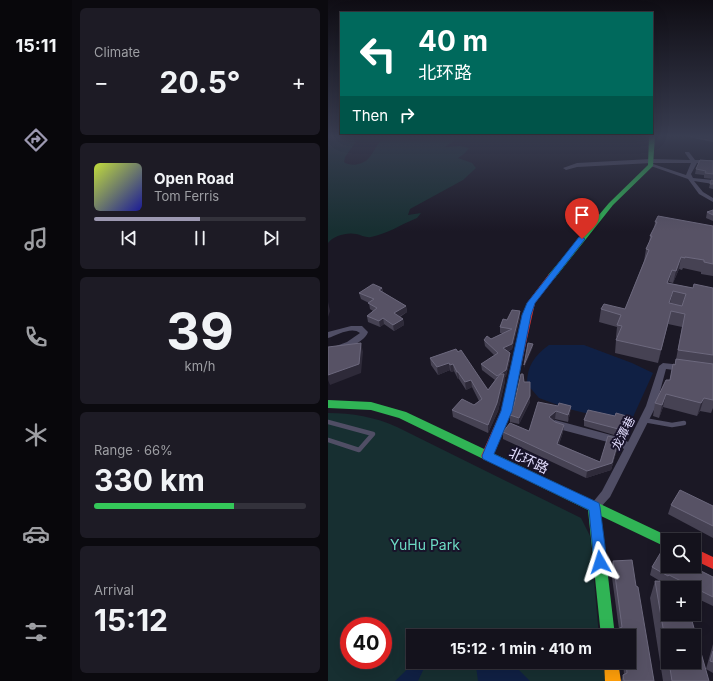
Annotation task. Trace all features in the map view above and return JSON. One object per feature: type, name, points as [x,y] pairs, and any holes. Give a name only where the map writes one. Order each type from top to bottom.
[{"type":"street","points":[[487,456],[506,411],[531,303],[591,227],[646,168]]},
{"type":"street","points":[[663,168],[690,178],[712,180]]},
{"type":"street","points":[[692,168],[688,174],[690,178],[702,196],[713,200]]},
{"type":"street","points":[[328,335],[351,328],[359,328],[364,332],[363,335],[356,341],[328,352]]},
{"type":"street","name":"龙潭巷","points":[[594,507],[606,494],[651,406],[663,366],[692,370]]},
{"type":"street","name":"北环路","points":[[328,404],[371,406],[402,415],[661,539]]},
{"type":"street","points":[[555,424],[622,442],[629,448]]},
{"type":"street","points":[[594,507],[607,629]]},
{"type":"street","points":[[701,557],[713,563]]},
{"type":"street","points":[[612,669],[613,681]]},
{"type":"lane","points":[[644,420],[672,425],[684,423]]},
{"type":"lane","points":[[328,422],[373,434],[359,450],[328,440]]},
{"type":"green space","points":[[328,168],[476,168],[463,180],[410,209],[408,215],[421,213],[417,218],[377,236],[365,237],[358,234],[345,234],[333,238],[328,243]]},
{"type":"green space","name":"YuHu Park","points":[[328,413],[363,416],[397,427],[581,518],[590,536],[598,629],[406,629],[406,669],[604,669],[606,681],[328,681]]},
{"type":"water","points":[[549,345],[584,345],[632,363],[653,373],[633,417],[605,418],[569,409],[539,398],[527,384],[528,372],[535,357]]},
{"type":"water","points":[[408,669],[424,669],[418,681],[395,681]]},
{"type":"water","points":[[476,669],[518,669],[530,681],[478,681]]},
{"type":"building","points":[[713,168],[713,174],[705,173],[706,171],[696,169]]},
{"type":"building","points":[[713,210],[713,215],[707,212]]},
{"type":"building","points":[[658,216],[713,226],[713,264],[704,262],[704,260],[681,257],[676,271],[672,270],[667,283],[693,288],[694,284],[713,288],[713,355],[678,350],[685,314],[671,311],[661,350],[616,340],[622,326],[617,325],[621,315],[601,309],[604,304],[625,309],[649,250],[646,249],[652,236],[650,236],[657,222],[655,222]],"holes":[[[673,291],[686,294],[682,306],[669,303]]]},
{"type":"building","points":[[373,284],[382,288],[379,290],[406,306],[394,313],[403,319],[393,325],[383,318],[379,321],[367,316],[377,308],[368,303],[374,299],[359,293]]},
{"type":"building","points":[[512,310],[520,311],[512,344],[503,348],[510,353],[506,370],[497,376],[481,364],[498,353],[484,340],[487,336],[491,339],[512,329],[500,327],[503,319],[507,320]]},
{"type":"building","points":[[361,343],[359,364],[328,375],[328,347]]},
{"type":"building","points":[[528,343],[533,344],[524,365]]},
{"type":"building","points":[[456,349],[458,352],[461,350],[488,390],[500,374],[504,374],[497,403],[488,425],[452,410],[462,399],[474,405],[482,399],[471,380],[465,382],[453,364],[450,365],[449,363],[437,367],[430,358]]},
{"type":"building","points":[[676,359],[713,364],[713,400],[704,398],[701,403],[666,394],[662,405],[655,403],[666,380],[670,380],[673,364],[675,365]]},
{"type":"building","points":[[521,374],[523,374],[524,382],[530,382],[530,396],[519,418],[510,415],[514,405]]},
{"type":"building","points":[[538,402],[558,406],[559,403],[571,406],[568,415],[556,411],[549,417],[555,422],[564,425],[557,444],[600,462],[608,436],[619,439],[612,463],[587,471],[503,432],[510,423],[529,431]]},
{"type":"building","points":[[588,410],[615,416],[616,413],[630,417],[626,431],[584,420]]},
{"type":"building","points":[[680,490],[713,506],[713,526],[671,505]]},
{"type":"building","points":[[661,552],[661,572],[652,567]]},
{"type":"building","points":[[632,560],[654,681],[624,681],[623,675],[627,673],[627,669],[636,669],[636,629],[618,629],[622,627],[613,561]]},
{"type":"building","points":[[701,571],[713,577],[713,597],[701,591],[701,581],[681,581],[669,575],[668,576],[663,573],[701,573]]},
{"type":"building","points":[[655,581],[661,581],[661,616]]},
{"type":"building","points":[[662,621],[692,621],[694,629],[663,629]]},
{"type":"building","points":[[713,651],[713,662],[710,661]]},
{"type":"building","points":[[701,653],[709,681],[672,681],[670,669],[701,669]]},
{"type":"traffic: fast","points":[[552,276],[611,204],[648,168]]},
{"type":"traffic: fast","points":[[328,404],[371,406],[402,415],[661,539]]},
{"type":"traffic: fast","points":[[594,507],[607,629]]},
{"type":"traffic: slow","points":[[612,669],[613,681]]},
{"type":"traffic: jam","points":[[487,456],[506,411],[531,303],[552,276]]},
{"type":"traffic: jam","points":[[701,557],[713,563]]},
{"type":"route","points":[[582,239],[531,303],[506,411],[487,456],[594,507],[600,562]]}]
